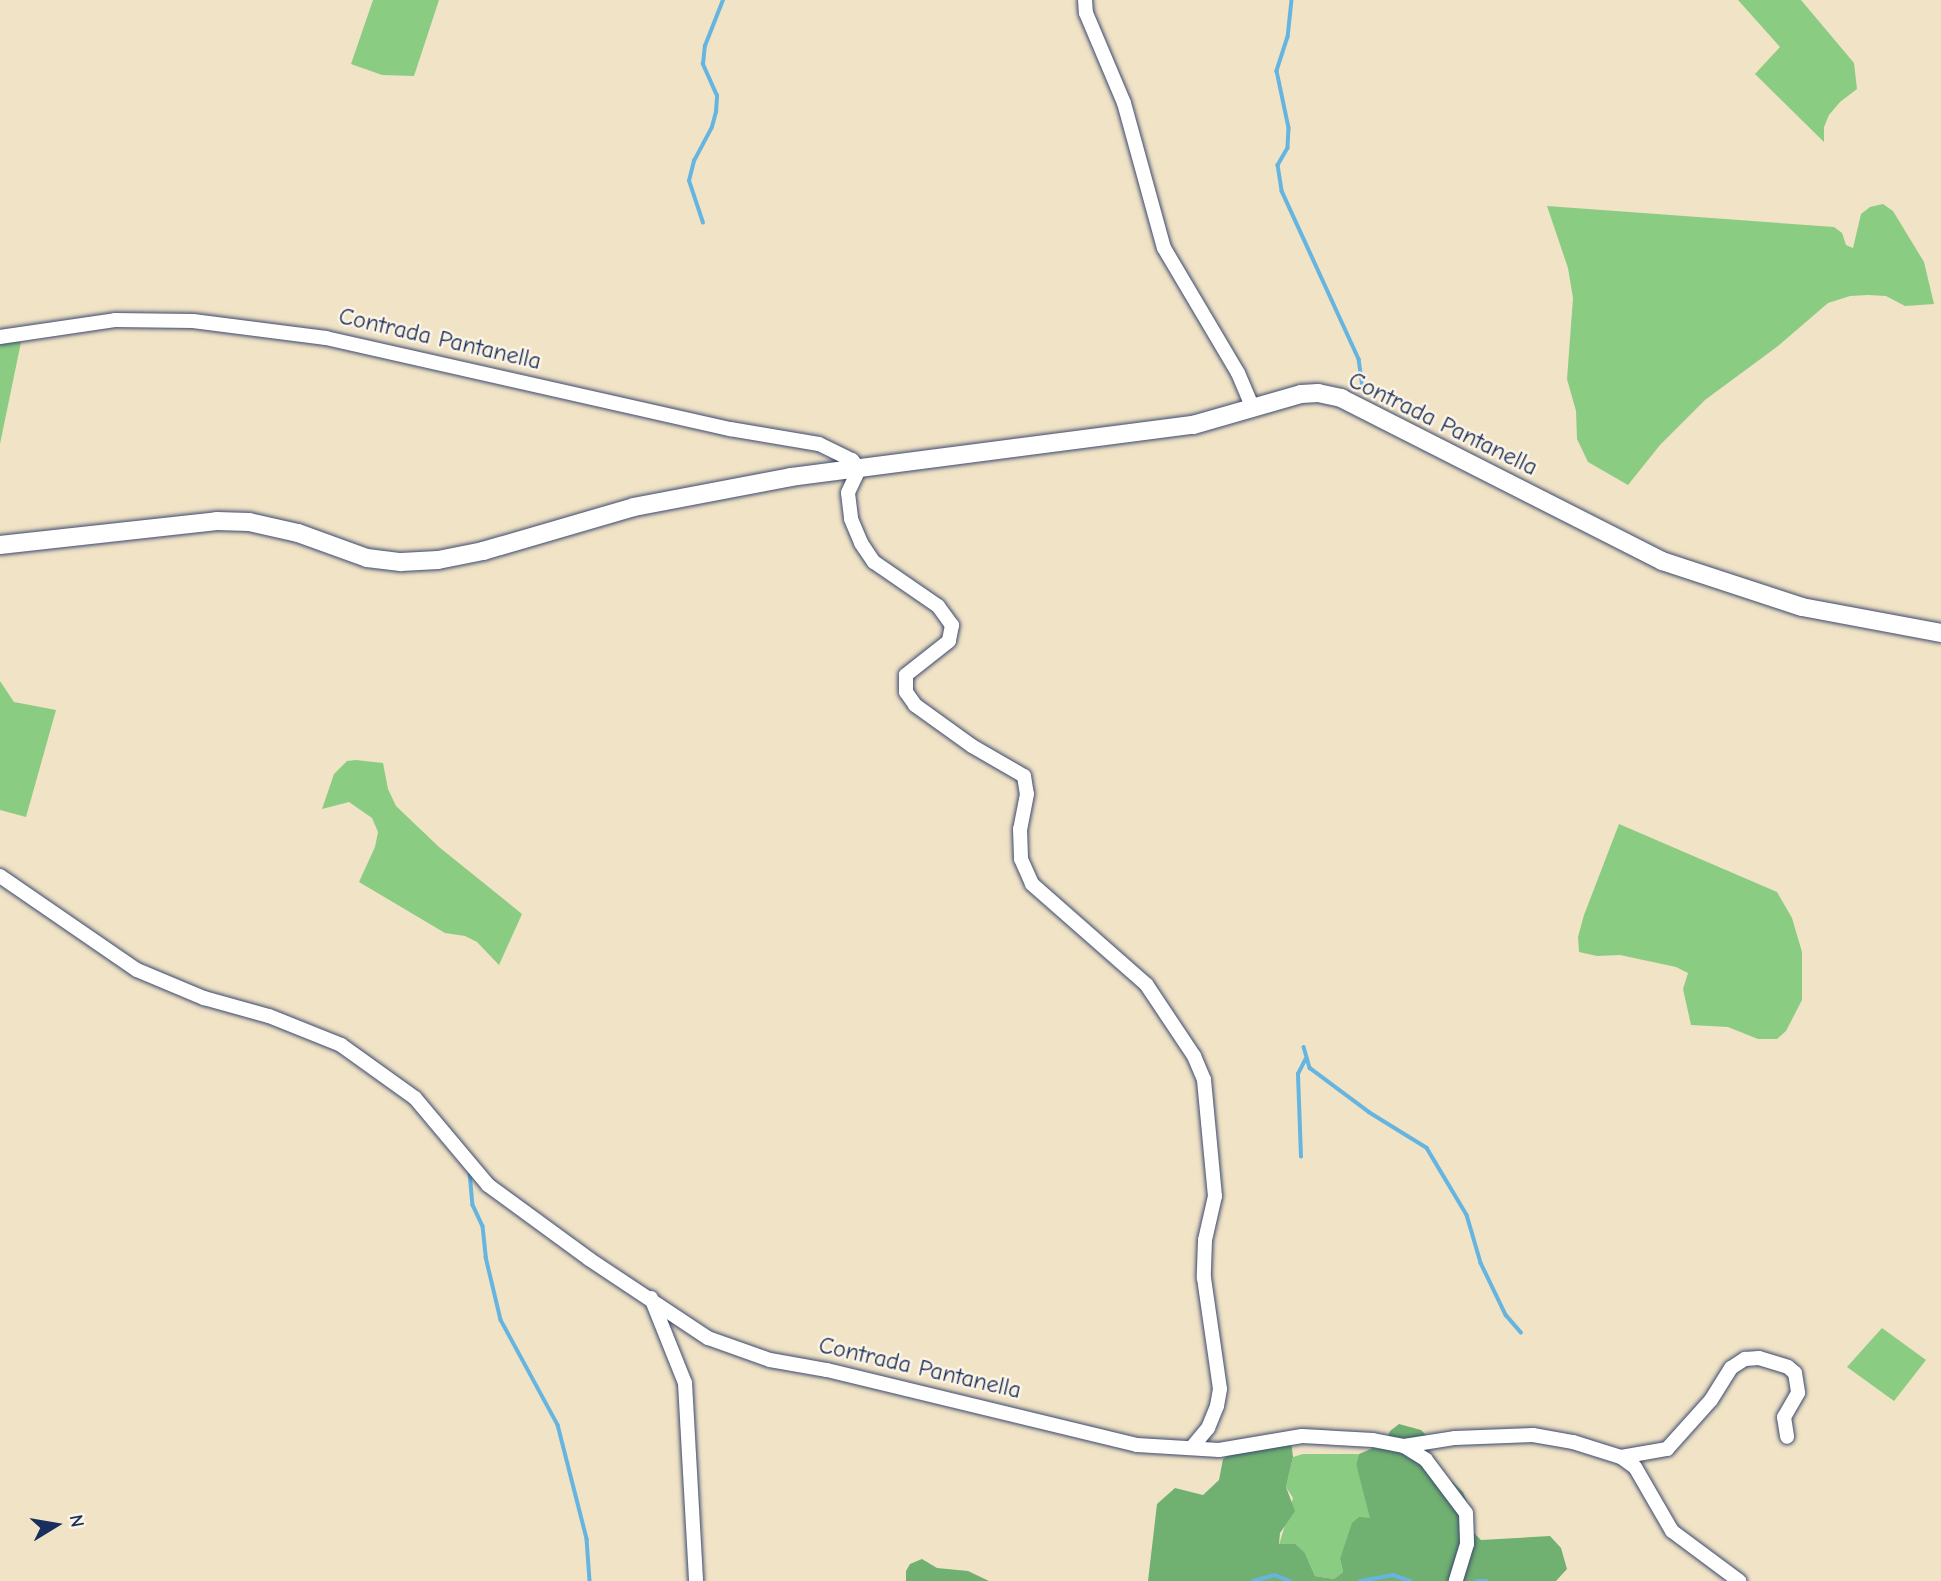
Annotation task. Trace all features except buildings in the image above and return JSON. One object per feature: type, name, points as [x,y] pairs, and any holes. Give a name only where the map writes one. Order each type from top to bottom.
[{"type":"street","points":[[1085,0],[1086,13],[1124,103],[1164,248],[1238,373],[1253,408]]},
{"type":"street","name":"Contrada Pantanella","points":[[0,337],[115,320],[193,321],[326,338],[730,429],[819,444],[852,460],[859,469]]},
{"type":"street","name":"Contrada Pantanella","points":[[0,545],[217,521],[249,522],[298,533],[367,558],[401,562],[438,560],[483,551],[634,507],[791,477],[1193,425],[1301,394],[1341,398],[1662,561],[1802,607],[1941,633]]},
{"type":"street","points":[[859,469],[848,493],[851,519],[861,542],[874,562],[938,606],[953,625],[948,641],[906,675],[906,692],[915,705],[972,746],[1024,776],[1027,794],[1020,829],[1021,859],[1032,884],[1146,984],[1194,1056],[1204,1080],[1215,1196],[1205,1240],[1205,1278],[1220,1389],[1217,1406],[1208,1428],[1191,1448]]},
{"type":"street","name":"Contrada Pantanella","points":[[0,876],[137,970],[204,998],[269,1016],[341,1045],[415,1098],[488,1185],[589,1259],[652,1298],[708,1338],[770,1360],[827,1370],[1137,1445],[1219,1450],[1302,1436],[1373,1440],[1404,1446],[1426,1461],[1466,1513],[1467,1544],[1456,1581]]},
{"type":"street","points":[[652,1298],[685,1382],[696,1581]]},
{"type":"street","points":[[1621,1457],[1667,1449],[1711,1400],[1736,1362],[1745,1359],[1759,1358],[1788,1367],[1796,1373],[1798,1393],[1784,1417],[1787,1437]]},
{"type":"street","points":[[1404,1446],[1455,1438],[1533,1435],[1573,1442],[1621,1457],[1635,1466],[1672,1531],[1739,1581]]},
{"type":"green space","points":[[373,0],[439,0],[414,76],[382,75],[351,64]]},
{"type":"green space","points":[[1738,0],[1801,0],[1854,63],[1857,89],[1829,115],[1824,127],[1824,142],[1755,74],[1780,47]]},
{"type":"green space","points":[[1883,204],[1893,211],[1924,262],[1934,304],[1905,306],[1886,296],[1868,295],[1850,296],[1828,303],[1778,346],[1705,400],[1660,445],[1628,485],[1588,462],[1577,439],[1576,411],[1567,379],[1573,298],[1568,268],[1547,206],[1834,227],[1842,233],[1846,245],[1853,248],[1861,214],[1870,207]]},
{"type":"green space","points":[[0,342],[21,342],[0,444]]},
{"type":"green space","points":[[0,681],[14,702],[56,710],[26,817],[0,810]]},
{"type":"green space","points":[[347,761],[383,763],[388,789],[396,806],[439,847],[522,914],[499,965],[477,942],[465,936],[445,933],[359,882],[375,847],[378,832],[372,818],[349,802],[322,809],[334,774]]},
{"type":"green space","points":[[1619,824],[1777,892],[1792,918],[1802,952],[1802,1000],[1786,1031],[1777,1039],[1758,1039],[1728,1027],[1691,1025],[1683,989],[1688,973],[1676,967],[1620,955],[1597,956],[1579,952],[1578,937],[1584,915]]},
{"type":"green space","points":[[1882,1328],[1926,1360],[1894,1401],[1847,1367]]},
{"type":"green space","points":[[1399,1424],[1421,1430],[1428,1437],[1418,1449],[1463,1492],[1469,1507],[1466,1525],[1481,1540],[1550,1536],[1561,1548],[1567,1569],[1556,1581],[1148,1581],[1157,1504],[1175,1488],[1203,1495],[1219,1480],[1223,1459],[1232,1453],[1291,1441],[1293,1457],[1286,1487],[1295,1511],[1280,1533],[1279,1544],[1295,1544],[1305,1553],[1315,1576],[1334,1579],[1343,1572],[1340,1559],[1352,1523],[1359,1517],[1370,1518],[1356,1464],[1359,1454],[1373,1448],[1383,1449],[1390,1431]]},
{"type":"green space","points":[[1303,1454],[1359,1454],[1356,1464],[1370,1508],[1370,1518],[1349,1538],[1340,1559],[1343,1572],[1334,1579],[1315,1576],[1305,1553],[1279,1545],[1293,1498],[1286,1487],[1293,1457]]},
{"type":"green space","points":[[922,1559],[937,1568],[968,1571],[989,1581],[906,1581],[906,1571],[910,1564]]},
{"type":"waterway","points":[[703,223],[689,181],[694,161],[712,127],[716,112],[717,96],[703,64],[705,46],[723,0]]},
{"type":"waterway","points":[[1292,0],[1288,37],[1277,71],[1289,128],[1288,148],[1278,165],[1282,191],[1359,359],[1364,393]]},
{"type":"waterway","points":[[1304,1047],[1310,1068],[1369,1112],[1427,1148],[1467,1215],[1481,1263],[1506,1315],[1521,1332]]},
{"type":"waterway","points":[[1301,1157],[1298,1074],[1305,1060]]},
{"type":"waterway","points":[[470,1172],[473,1205],[483,1226],[486,1257],[501,1320],[558,1425],[587,1539],[590,1581]]},
{"type":"waterway","points":[[1253,1581],[1275,1575],[1290,1581]]},
{"type":"waterway","points":[[1360,1581],[1393,1575],[1410,1581]]},
{"type":"waterway","points":[[1477,1581],[1486,1581]]}]
